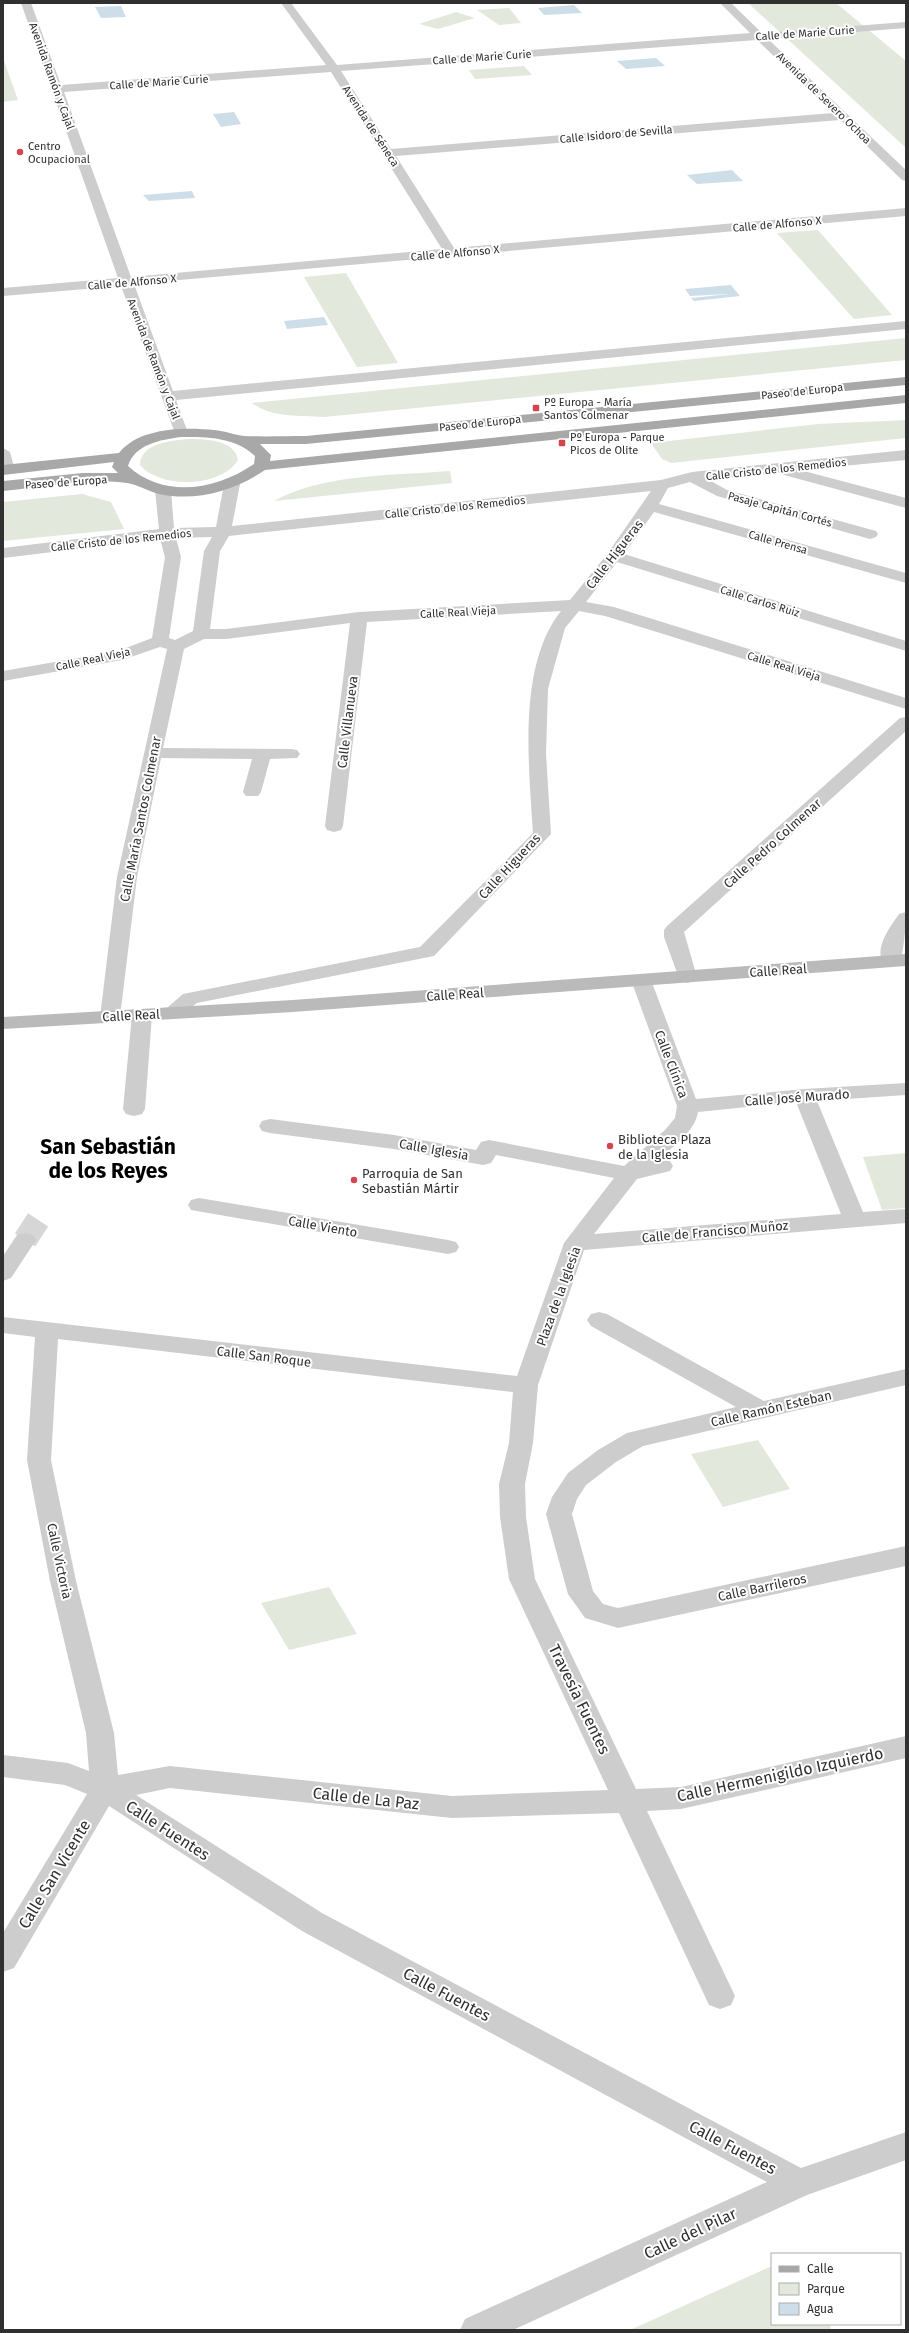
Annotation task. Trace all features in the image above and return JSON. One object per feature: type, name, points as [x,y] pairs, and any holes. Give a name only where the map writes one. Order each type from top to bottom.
[{"type":"main road","name":"Paseo de Europa","points":[[245,440],[306,440],[906,381]]},
{"type":"main road","name":"Paseo de Europa","points":[[3,486],[83,478],[129,478],[163,490],[196,491],[232,484],[250,476],[261,466],[906,399]]},
{"type":"main road","points":[[129,478],[120,467],[121,457],[132,447],[148,440],[181,433],[208,432],[245,440],[257,447],[263,455],[261,466]]},
{"type":"main road","name":"Paseo de Europa","points":[[5,470],[121,457]]},
{"type":"street","name":"Avenida Ramón y Cajal","points":[[26,3],[104,217]]},
{"type":"street","name":"Avenida de Séneca","points":[[286,3],[334,68],[451,253]]},
{"type":"street","name":"Avenida de Severo Ochoa","points":[[725,3],[906,177]]},
{"type":"street","name":"Calle de Marie Curie","points":[[58,90],[906,25]]},
{"type":"street","name":"Calle Isidoro de Sevilla","points":[[389,153],[843,116]]},
{"type":"street","name":"Calle de Alfonso X","points":[[3,292],[906,212]]},
{"type":"street","name":"Avenida de Ramón y Cajal","points":[[104,217],[181,433]]},
{"type":"street","points":[[168,396],[528,360],[906,325]]},
{"type":"street","points":[[3,452],[5,470]]},
{"type":"street","name":"Calle Cristo de los Remedios","points":[[3,553],[167,533],[223,532],[662,485],[692,477],[906,455]]},
{"type":"street","points":[[776,469],[906,503]]},
{"type":"street","name":"Pasaje Capitán Cortés","points":[[692,477],[722,493],[870,534]]},
{"type":"street","points":[[201,634],[212,552],[223,532],[232,484]]},
{"type":"street","name":"Calle Higueras","points":[[171,1013],[190,998],[427,952],[542,834],[538,754],[539,689],[557,627],[573,605],[614,556],[650,506],[662,485]]},
{"type":"street","name":"Calle María Santos Colmenar","points":[[110,1017],[127,877],[153,753],[168,644],[173,556],[167,533],[163,490]]},
{"type":"street","name":"Calle Prensa","points":[[650,506],[906,578]]},
{"type":"street","name":"Calle Carlos Ruiz","points":[[614,556],[906,646]]},
{"type":"street","name":"Calle Real Vieja","points":[[3,676],[122,655],[201,634],[226,634],[359,617],[573,605],[608,611],[906,704]]},
{"type":"street","name":"Calle Villanueva","points":[[334,826],[359,617]]},
{"type":"street","name":"Calle Pedro Colmenar","points":[[687,977],[674,938],[674,930],[906,722]]},
{"type":"street","points":[[153,753],[291,754]]},
{"type":"street","points":[[252,792],[262,754]]},
{"type":"street","points":[[899,961],[893,937],[906,918]]},
{"type":"street","name":"Calle Real","points":[[3,1023],[171,1013],[899,961]]},
{"type":"street","name":"Calle Clínica","points":[[629,1174],[673,1135],[686,1120],[688,1106],[641,980]]},
{"type":"street","points":[[134,1109],[142,1015]]},
{"type":"street","name":"Calle José Murado","points":[[688,1106],[804,1095],[906,1089]]},
{"type":"street","points":[[804,1095],[855,1220]]},
{"type":"street","name":"Calle Iglesia","points":[[270,1126],[394,1142],[483,1158],[489,1147],[629,1174],[662,1166]]},
{"type":"street","name":"Plaza de la Iglesia","points":[[526,1385],[575,1243],[629,1174]]},
{"type":"street","name":"Calle Viento","points":[[199,1205],[448,1248]]},
{"type":"street","name":"Calle de Francisco Muñoz","points":[[575,1243],[906,1216]]},
{"type":"street","points":[[3,1273],[25,1240]]},
{"type":"street","points":[[599,1320],[760,1410]]},
{"type":"street","name":"Calle San Roque","points":[[3,1325],[526,1385]]},
{"type":"street","name":"Calle Victoria","points":[[47,1331],[38,1460],[63,1582],[100,1733],[105,1789]]},
{"type":"street","name":"Calle Ramón Esteban","points":[[618,1618],[594,1611],[581,1594],[560,1514],[565,1497],[577,1479],[607,1456],[636,1438],[906,1377]]},
{"type":"street","name":"Travesía Fuentes","points":[[526,1385],[521,1443],[512,1484],[513,1517],[522,1579],[629,1801],[720,1996]]},
{"type":"street","name":"Calle Barrileros","points":[[618,1618],[906,1556]]},
{"type":"street","name":"Calle Hermenigildo Izquierdo","points":[[629,1801],[681,1798],[906,1747]]},
{"type":"street","name":"Calle Fuentes","points":[[3,1766],[68,1774],[105,1789],[312,1922],[799,2183]]},
{"type":"street","name":"Calle de La Paz","points":[[105,1789],[170,1777],[452,1807],[629,1801]]},
{"type":"street","name":"Calle San Vicente","points":[[3,1959],[105,1789]]},
{"type":"street","name":"Calle del Pilar","points":[[478,2330],[799,2183],[906,2146]]},
{"type":"green space","points":[[748,3],[836,3],[906,61],[906,148]]},
{"type":"green space","points":[[509,8],[521,23],[499,25],[477,10]]},
{"type":"green space","points":[[456,12],[475,18],[438,29],[419,24]]},
{"type":"green space","points":[[3,58],[18,100],[3,102]]},
{"type":"green space","points":[[524,66],[532,75],[475,79],[469,70]]},
{"type":"green space","points":[[818,230],[892,315],[854,319],[777,233]]},
{"type":"green space","points":[[346,273],[398,363],[357,367],[304,277]]},
{"type":"green space","points":[[906,338],[906,360],[324,417],[286,415],[268,411],[252,403]]},
{"type":"green space","points":[[906,420],[906,438],[671,463],[662,459],[651,443],[818,424]]},
{"type":"green space","points":[[187,439],[210,440],[225,444],[231,448],[238,460],[230,469],[218,476],[190,482],[161,478],[149,473],[140,465],[145,452],[158,444]]},
{"type":"green space","points":[[450,471],[452,483],[274,501],[315,485],[360,477]]},
{"type":"green space","points":[[82,494],[111,502],[124,529],[3,541],[3,502]]},
{"type":"green space","points":[[906,1153],[906,1208],[882,1210],[863,1157]]},
{"type":"green space","points":[[758,1440],[790,1489],[723,1507],[691,1454]]},
{"type":"green space","points":[[329,1587],[357,1634],[289,1650],[261,1603]]},
{"type":"green space","points":[[771,2266],[771,2325],[830,2325],[831,2330],[630,2330]]},
{"type":"water","points":[[574,5],[582,13],[544,15],[538,8]]},
{"type":"water","points":[[121,6],[126,17],[101,18],[95,7]]},
{"type":"water","points":[[656,58],[665,66],[626,69],[617,61]]},
{"type":"water","points":[[234,112],[241,124],[221,127],[213,114]]},
{"type":"water","points":[[732,170],[743,181],[697,184],[687,175]]},
{"type":"water","points":[[192,191],[195,198],[149,201],[143,195]]},
{"type":"water","points":[[731,285],[740,296],[694,301],[691,298],[729,294],[690,296],[685,289]]},
{"type":"water","points":[[324,317],[328,325],[287,329],[284,321]]},
{"type":"tunnel","points":[[25,1240],[40,1217]]},
{"type":"place","name":"Centro Ocupacional","points":[[20,152]]},
{"type":"place","name":"Pº Europa - María Santos Colmenar","points":[[536,408]]},
{"type":"place","name":"Pº Europa - Parque Picos de Olite","points":[[562,443]]},
{"type":"place","name":"Biblioteca Plaza de la Iglesia","points":[[610,1146]]},
{"type":"place","name":"Parroquia de San Sebastián Mártir","points":[[354,1180]]},
{"type":"district","name":"San Sebastián de los Reyes","points":[[108,1159]]}]
